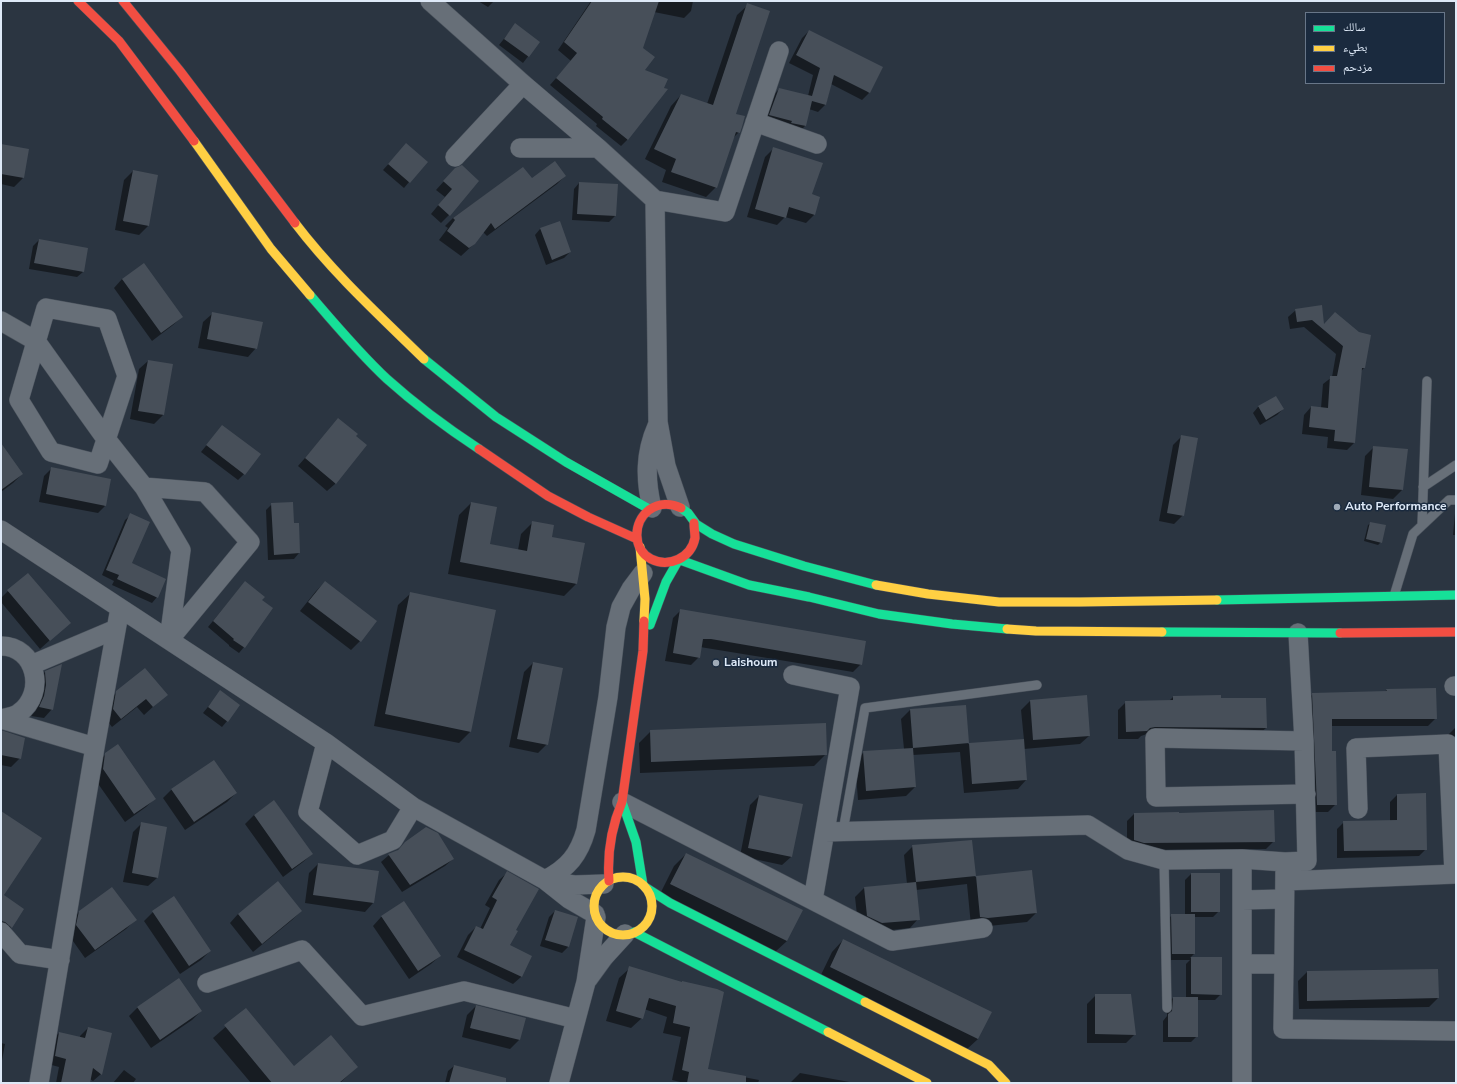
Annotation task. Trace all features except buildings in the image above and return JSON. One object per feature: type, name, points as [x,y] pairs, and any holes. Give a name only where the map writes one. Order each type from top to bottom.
[{"type":"main road","points":[[78,1],[119,41],[209,161],[271,249],[338,328],[386,378],[440,423],[548,496],[638,543],[645,554],[652,560],[669,563],[679,560],[687,555],[695,540],[696,531],[694,523],[688,514],[680,507],[671,504],[661,504],[650,508],[641,517],[637,527],[638,543],[644,573],[645,625],[643,651],[622,802],[616,814],[609,840],[606,882]]},
{"type":"main road","points":[[123,1],[180,71],[313,247],[369,306],[429,363],[496,417],[566,462],[650,508]]},
{"type":"main road","points":[[694,523],[732,544],[795,564],[871,584],[991,601],[1059,603],[1456,595]]},
{"type":"main road","points":[[679,560],[749,584],[879,614],[952,624],[1036,631],[1298,633],[1456,632]]},
{"type":"main road","points":[[643,651],[657,604],[679,560]]},
{"type":"main road","points":[[622,802],[635,834],[644,886],[652,903],[651,912],[642,928],[630,933],[616,934],[608,930],[601,924],[596,915],[594,907],[596,895],[606,882],[627,877],[635,880],[644,886],[670,903],[989,1066],[1006,1083]]},
{"type":"main road","points":[[630,933],[927,1083]]},
{"type":"street","points":[[436,3],[523,84],[598,148],[655,200],[725,212],[779,51]]},
{"type":"street","points":[[455,157],[523,84]]},
{"type":"street","points":[[755,122],[817,144]]},
{"type":"street","points":[[520,148],[598,148]]},
{"type":"street","points":[[655,200],[658,422],[666,466],[680,507]]},
{"type":"street","points":[[46,308],[106,318],[127,376],[98,464],[51,452],[19,400],[36,341],[46,308]]},
{"type":"street","points":[[1,321],[36,341],[106,439],[144,487],[181,550],[169,640]]},
{"type":"street","points":[[650,508],[646,465],[650,443],[658,422]]},
{"type":"street","points":[[144,487],[205,492],[250,542],[169,640]]},
{"type":"street","points":[[1,530],[326,743],[413,807],[545,880],[569,898],[596,915],[586,982],[559,1083]]},
{"type":"street","points":[[545,880],[557,874],[568,865],[576,855],[582,843],[586,830],[608,697],[616,627],[622,607],[631,589],[644,573]]},
{"type":"street","points":[[39,1083],[94,747],[120,608]]},
{"type":"street","points":[[31,665],[116,629]]},
{"type":"street","points":[[834,831],[1088,825],[1128,850],[1164,860],[1242,859],[1285,862],[1308,861],[1304,741],[1298,633]]},
{"type":"street","points":[[1,646],[12,648],[23,655],[31,665],[36,677],[34,693],[28,704],[19,713],[1,719]]},
{"type":"street","points":[[793,675],[850,687],[834,831],[812,900]]},
{"type":"street","points":[[1,719],[94,747]]},
{"type":"street","points":[[1304,741],[1155,738],[1156,797],[1306,794]]},
{"type":"street","points":[[326,743],[308,812],[357,855],[393,840],[413,807]]},
{"type":"street","points":[[1285,880],[1455,874],[1448,744],[1356,748],[1358,809]]},
{"type":"street","points":[[622,802],[892,941],[983,928]]},
{"type":"street","points":[[1242,859],[1242,1083]]},
{"type":"street","points":[[1285,862],[1283,1029],[1456,1031]]},
{"type":"street","points":[[545,880],[574,885],[606,882]]},
{"type":"street","points":[[1242,900],[1284,899]]},
{"type":"street","points":[[1,932],[20,954],[60,960]]},
{"type":"street","points":[[586,982],[604,957],[630,933]]},
{"type":"street","points":[[207,983],[302,950],[362,1016],[464,991],[576,1019]]},
{"type":"street","points":[[1243,964],[1284,964]]},
{"type":"lane","points":[[1422,525],[1427,381]]},
{"type":"lane","points":[[1423,487],[1456,465]]},
{"type":"lane","points":[[1394,596],[1413,534],[1449,500],[1456,500]]},
{"type":"lane","points":[[834,831],[865,708],[1037,685]]},
{"type":"lane","points":[[1164,860],[1167,1008]]},
{"type":"traffic: fast","points":[[310,295],[357,349],[387,379],[432,416],[479,449]]},
{"type":"traffic: fast","points":[[424,359],[496,417],[566,462],[649,509]]},
{"type":"traffic: fast","points":[[681,508],[688,513],[696,524],[712,534],[734,544],[804,566],[876,585]]},
{"type":"traffic: fast","points":[[680,560],[749,585],[809,597],[879,614],[952,624],[1007,629]]},
{"type":"traffic: fast","points":[[650,625],[666,582],[678,561]]},
{"type":"traffic: fast","points":[[1217,600],[1456,595]]},
{"type":"traffic: fast","points":[[1162,632],[1340,633]]},
{"type":"traffic: fast","points":[[622,802],[636,842],[643,885]]},
{"type":"traffic: fast","points":[[645,887],[670,903],[865,1002]]},
{"type":"traffic: fast","points":[[634,932],[828,1032]]},
{"type":"traffic: slow","points":[[194,141],[271,249],[310,295]]},
{"type":"traffic: slow","points":[[295,223],[325,259],[373,310],[424,359]]},
{"type":"traffic: slow","points":[[640,547],[645,599],[644,621]]},
{"type":"traffic: slow","points":[[876,585],[928,594],[999,602],[1217,600]]},
{"type":"traffic: slow","points":[[1007,629],[1036,631],[1162,632]]},
{"type":"traffic: slow","points":[[623,877],[639,882],[647,890],[652,906],[647,922],[639,930],[623,935],[607,930],[599,922],[594,906],[599,890],[607,882],[623,877]]},
{"type":"traffic: slow","points":[[865,1002],[989,1065],[1006,1083]]},
{"type":"traffic: slow","points":[[828,1032],[927,1083]]},
{"type":"traffic: jam","points":[[78,1],[119,41],[194,141]]},
{"type":"traffic: jam","points":[[123,1],[180,71],[295,223]]},
{"type":"traffic: jam","points":[[479,449],[548,496],[588,517],[637,539]]},
{"type":"traffic: jam","points":[[681,508],[673,505],[661,505],[649,510],[644,515],[640,521],[637,535],[640,549],[645,555],[658,562],[672,562],[684,556],[693,545],[695,538],[694,523]]},
{"type":"traffic: jam","points":[[609,881],[609,851],[615,821],[622,802],[643,651],[644,621]]},
{"type":"traffic: jam","points":[[1340,633],[1456,632]]},
{"type":"place","name":"Auto Performance","points":[[1337,507]]},
{"type":"place","name":"Laishoum","points":[[716,663]]}]
